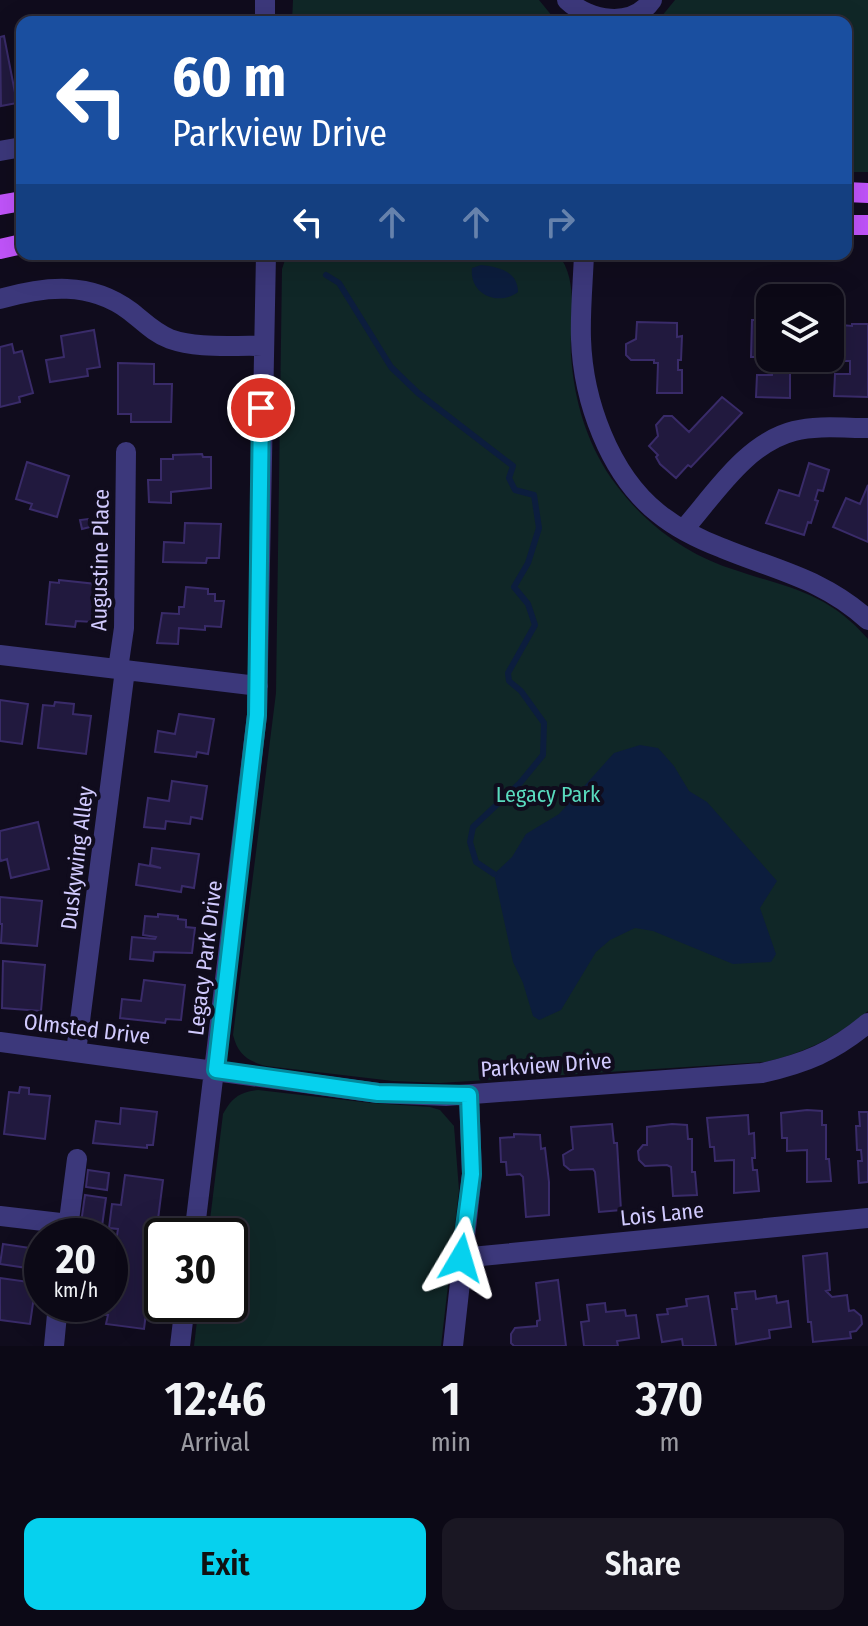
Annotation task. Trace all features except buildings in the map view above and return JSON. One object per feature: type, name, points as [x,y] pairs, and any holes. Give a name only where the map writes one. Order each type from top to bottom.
[{"type":"street","points":[[567,0],[591,16]]},
{"type":"street","points":[[628,16],[646,9],[652,0]]},
{"type":"street","name":"Legacy Park Drive","points":[[196,1218],[257,715],[266,260]]},
{"type":"street","points":[[584,260],[581,340],[590,403],[610,453],[633,487],[657,513],[684,529],[720,548],[800,575],[831,591],[868,620]]},
{"type":"street","points":[[0,299],[64,287],[84,289],[111,298],[149,328],[169,338],[193,344],[262,346]]},
{"type":"street","points":[[684,529],[734,471],[764,445],[792,431],[868,428]]},
{"type":"street","name":"Augustine Place","points":[[122,670],[126,452]]},
{"type":"street","points":[[0,655],[258,686]]},
{"type":"street","name":"Duskywing Alley","points":[[76,1052],[122,670]]},
{"type":"street","name":"Parkview Drive","points":[[216,1070],[378,1093],[469,1095],[762,1073],[811,1060],[837,1047],[868,1023]]},
{"type":"street","name":"Olmsted Drive","points":[[0,1042],[216,1070]]},
{"type":"street","points":[[453,1346],[472,1174],[469,1095]]},
{"type":"street","points":[[70,1218],[77,1159]]},
{"type":"street","points":[[0,1216],[24,1221]]},
{"type":"street","name":"Lois Lane","points":[[461,1258],[868,1218]]},
{"type":"street","points":[[54,1346],[56,1322]]},
{"type":"street","points":[[180,1346],[183,1322]]},
{"type":"green space","points":[[293,0],[539,0],[552,16],[292,16]]},
{"type":"green space","points":[[675,0],[868,0],[868,172],[852,172],[852,16],[662,16]]},
{"type":"green space","name":"Legacy Park","points":[[285,260],[562,260],[571,289],[571,355],[579,407],[598,456],[628,500],[653,524],[696,554],[820,600],[868,639],[868,1011],[807,1049],[765,1062],[440,1083],[393,1081],[266,1066],[241,1052],[233,1035],[276,693],[282,269]]},
{"type":"green space","points":[[258,1090],[430,1107],[440,1110],[454,1126],[459,1190],[441,1346],[194,1346],[197,1322],[248,1322],[248,1218],[210,1218],[223,1114],[237,1097]]},
{"type":"water","points":[[481,265],[511,275],[518,292],[494,298],[480,291],[472,277],[472,268]]},
{"type":"water","points":[[640,745],[658,748],[674,766],[689,791],[707,802],[777,881],[760,908],[776,954],[771,962],[733,964],[653,931],[635,928],[610,940],[596,952],[561,1010],[539,1020],[533,1016],[513,962],[494,874],[512,857],[526,834],[559,814],[614,753]]},
{"type":"waterway","points":[[326,275],[339,283],[391,367],[418,393],[513,466],[509,478],[515,490],[534,495],[539,528],[528,563],[514,587],[528,604],[535,625],[508,673],[509,681],[521,691],[544,723],[543,755],[520,783],[473,827],[470,842],[476,862],[494,874]]},
{"type":"route","points":[[261,408],[257,715],[216,1070],[378,1093],[469,1095],[472,1174],[461,1258]]}]
